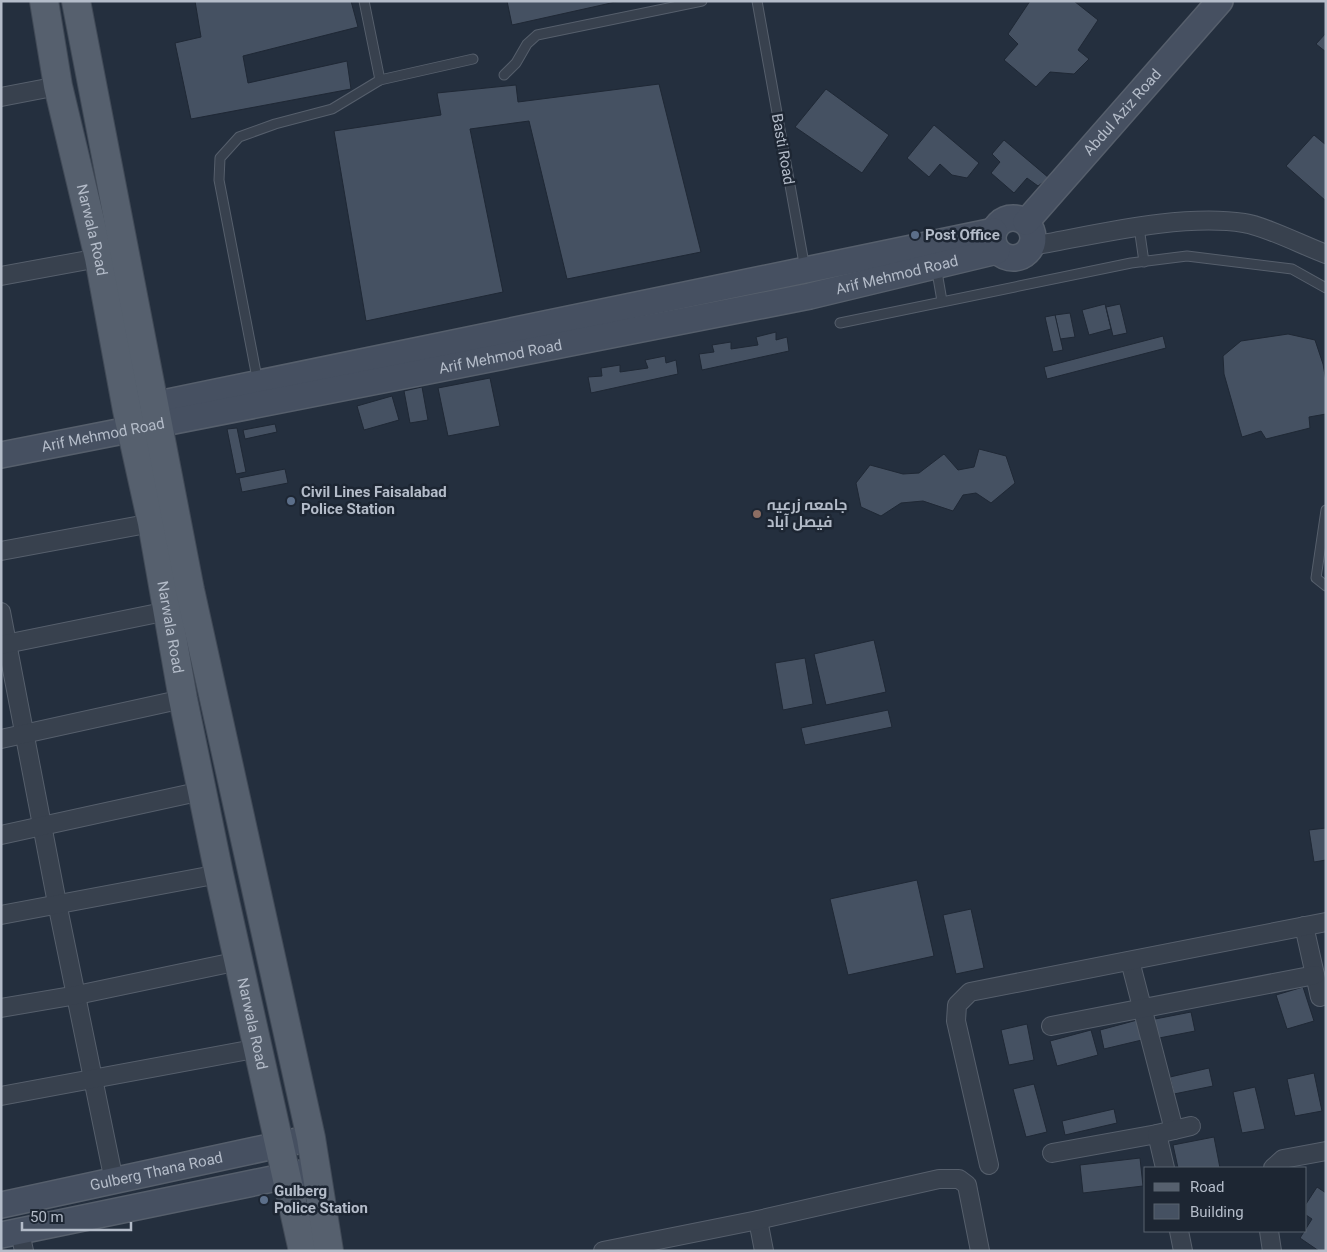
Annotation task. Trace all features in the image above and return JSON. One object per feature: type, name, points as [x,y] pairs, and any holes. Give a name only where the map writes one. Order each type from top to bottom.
[{"type":"main road","name":"Narwala Road","points":[[44,1],[58,86],[99,258],[129,419],[152,523],[183,699],[219,874],[303,1251]]},
{"type":"main road","name":"Narwala Road","points":[[76,1],[190,590],[311,1138],[329,1251]]},
{"type":"street","name":"Abdul Aziz Road","points":[[1026,222],[1220,1]]},
{"type":"street","points":[[1,97],[58,86]]},
{"type":"street","points":[[1008,219],[1020,219],[1026,222],[1033,233],[1032,246],[1028,252],[1016,258],[1009,258],[996,241],[1002,221],[1008,219]]},
{"type":"street","points":[[1032,246],[1139,227],[1202,221],[1246,223],[1326,254]]},
{"type":"street","points":[[156,414],[258,383],[346,376],[579,329],[749,283],[807,284],[996,241]]},
{"type":"street","name":"Arif Mehmod Road","points":[[579,329],[754,307],[807,284],[936,266],[996,241]]},
{"type":"street","points":[[1,276],[99,258]]},
{"type":"street","points":[[749,283],[754,307]]},
{"type":"street","name":"Arif Mehmod Road","points":[[1,455],[129,419],[346,376]]},
{"type":"street","points":[[1,551],[152,523]]},
{"type":"street","points":[[5,644],[168,611]]},
{"type":"street","points":[[1,612],[5,644],[26,734],[42,827],[114,1181]]},
{"type":"street","points":[[1,739],[183,699]]},
{"type":"street","points":[[1,835],[202,791]]},
{"type":"street","points":[[1,915],[219,874]]},
{"type":"street","points":[[989,1165],[956,1021],[957,1006],[970,992],[1326,922]]},
{"type":"street","points":[[1304,926],[1320,997]]},
{"type":"street","points":[[1,1008],[77,995],[239,961]]},
{"type":"street","points":[[1130,961],[1174,1130],[1165,1167]]},
{"type":"street","points":[[1051,1026],[1315,975]]},
{"type":"street","points":[[1,1096],[259,1048]]},
{"type":"street","points":[[1052,1153],[1174,1130]]},
{"type":"street","name":"Gulberg Thana Road","points":[[1,1205],[311,1138]]},
{"type":"street","points":[[1273,1167],[1283,1159],[1326,1151]]},
{"type":"street","points":[[15,1239],[316,1170]]},
{"type":"street","points":[[603,1251],[758,1220],[939,1179],[960,1179],[967,1185],[980,1251]]},
{"type":"street","points":[[758,1220],[764,1251]]},
{"type":"street","points":[[1179,1232],[1183,1251]]},
{"type":"street","points":[[1269,1232],[1272,1251]]},
{"type":"lane","points":[[364,1],[380,80]]},
{"type":"lane","points":[[504,74],[516,64],[527,44],[537,35],[702,1]]},
{"type":"lane","name":"Basti Road","points":[[757,1],[807,284]]},
{"type":"lane","points":[[258,383],[219,180],[220,158],[239,137],[275,124],[332,109],[380,80],[473,59]]},
{"type":"lane","points":[[1139,227],[1144,262]]},
{"type":"lane","points":[[840,323],[942,301],[1144,262],[1187,256],[1292,270],[1326,288]]},
{"type":"lane","points":[[936,266],[942,301]]},
{"type":"lane","points":[[1326,510],[1316,578],[1326,586]]},
{"type":"building","points":[[195,1],[351,1],[358,27],[243,56],[248,83],[347,61],[351,89],[191,119],[175,43],[201,37]]},
{"type":"building","points":[[507,1],[620,1],[512,25]]},
{"type":"building","points":[[1030,1],[1074,1],[1098,20],[1078,50],[1089,59],[1074,74],[1050,72],[1036,87],[1004,60],[1018,44],[1008,34]]},
{"type":"building","points":[[1326,33],[1326,52],[1316,44]]},
{"type":"building","points":[[659,84],[701,252],[567,279],[529,121],[470,129],[503,292],[366,321],[334,131],[441,115],[437,93],[516,85],[518,102]]},
{"type":"building","points":[[826,89],[889,135],[862,173],[795,127]]},
{"type":"building","points":[[934,125],[979,163],[967,178],[952,175],[940,164],[929,177],[907,158]]},
{"type":"building","points":[[1314,135],[1326,145],[1326,201],[1286,166]]},
{"type":"building","points":[[1004,140],[1049,178],[1038,186],[1027,178],[1014,193],[991,173],[1000,162],[992,154]]},
{"type":"building","points":[[1105,304],[1111,329],[1089,335],[1082,310]]},
{"type":"building","points":[[1120,304],[1127,333],[1113,336],[1106,307]]},
{"type":"building","points":[[1070,313],[1075,337],[1060,339],[1055,315]]},
{"type":"building","points":[[1055,315],[1063,350],[1053,352],[1045,317]]},
{"type":"building","points":[[776,332],[776,340],[787,337],[789,351],[702,370],[699,354],[714,352],[712,345],[731,342],[731,349],[758,345],[756,337]]},
{"type":"building","points":[[1288,334],[1315,340],[1323,364],[1326,381],[1326,414],[1309,417],[1310,428],[1266,439],[1261,431],[1242,437],[1224,374],[1223,356],[1241,341]]},
{"type":"building","points":[[1163,336],[1166,348],[1047,379],[1044,367]]},
{"type":"building","points":[[665,356],[666,363],[676,360],[678,374],[591,393],[588,377],[602,376],[601,368],[620,365],[620,372],[648,368],[645,360]]},
{"type":"building","points":[[490,378],[500,426],[448,436],[438,388]]},
{"type":"building","points":[[422,387],[428,420],[410,423],[404,391]]},
{"type":"building","points":[[392,396],[399,420],[364,430],[357,406]]},
{"type":"building","points":[[275,424],[277,432],[245,439],[243,430]]},
{"type":"building","points":[[237,428],[246,472],[236,474],[227,429]]},
{"type":"building","points":[[979,449],[1006,456],[1015,483],[991,503],[976,493],[963,495],[953,511],[923,501],[901,503],[881,516],[861,507],[856,483],[870,465],[903,474],[919,473],[944,454],[958,470],[974,467]]},
{"type":"building","points":[[285,469],[288,483],[242,492],[239,478]]},
{"type":"building","points":[[874,640],[886,692],[826,705],[814,654]]},
{"type":"building","points":[[805,658],[813,704],[783,710],[775,663]]},
{"type":"building","points":[[888,710],[892,727],[805,745],[801,728]]},
{"type":"building","points":[[1326,828],[1326,860],[1314,862],[1309,830]]},
{"type":"building","points":[[917,880],[934,956],[848,975],[830,899]]},
{"type":"building","points":[[971,909],[984,968],[956,974],[943,915]]},
{"type":"building","points":[[1303,987],[1314,1021],[1287,1029],[1276,995]]},
{"type":"building","points":[[1191,1012],[1195,1031],[1154,1039],[1150,1020]]},
{"type":"building","points":[[1141,1019],[1146,1039],[1104,1049],[1100,1030]]},
{"type":"building","points":[[1027,1024],[1034,1060],[1009,1065],[1001,1030]]},
{"type":"building","points":[[1091,1030],[1098,1055],[1057,1066],[1050,1041]]},
{"type":"building","points":[[1209,1068],[1213,1086],[1174,1094],[1170,1077]]},
{"type":"building","points":[[1314,1073],[1322,1111],[1295,1116],[1287,1079]]},
{"type":"building","points":[[1034,1084],[1047,1132],[1026,1137],[1013,1089]]},
{"type":"building","points":[[1255,1087],[1265,1129],[1242,1133],[1233,1092]]},
{"type":"building","points":[[1114,1109],[1117,1123],[1065,1135],[1062,1121]]},
{"type":"building","points":[[1214,1137],[1220,1167],[1178,1167],[1173,1145]]},
{"type":"building","points":[[1140,1158],[1143,1186],[1083,1193],[1080,1165]]},
{"type":"building","points":[[1317,1187],[1326,1193],[1326,1251],[1319,1251],[1300,1238],[1304,1232],[1307,1232],[1307,1227],[1312,1219],[1307,1216],[1307,1202]]},
{"type":"place","name":"Post Office","points":[[915,235]]},
{"type":"place","name":"Civil Lines Faisalabad Police Station","points":[[291,501]]},
{"type":"place","name":"جامعہ زرعیہ فیصل آباد","points":[[757,514]]},
{"type":"place","name":"Gulberg Police Station","points":[[264,1200]]}]
